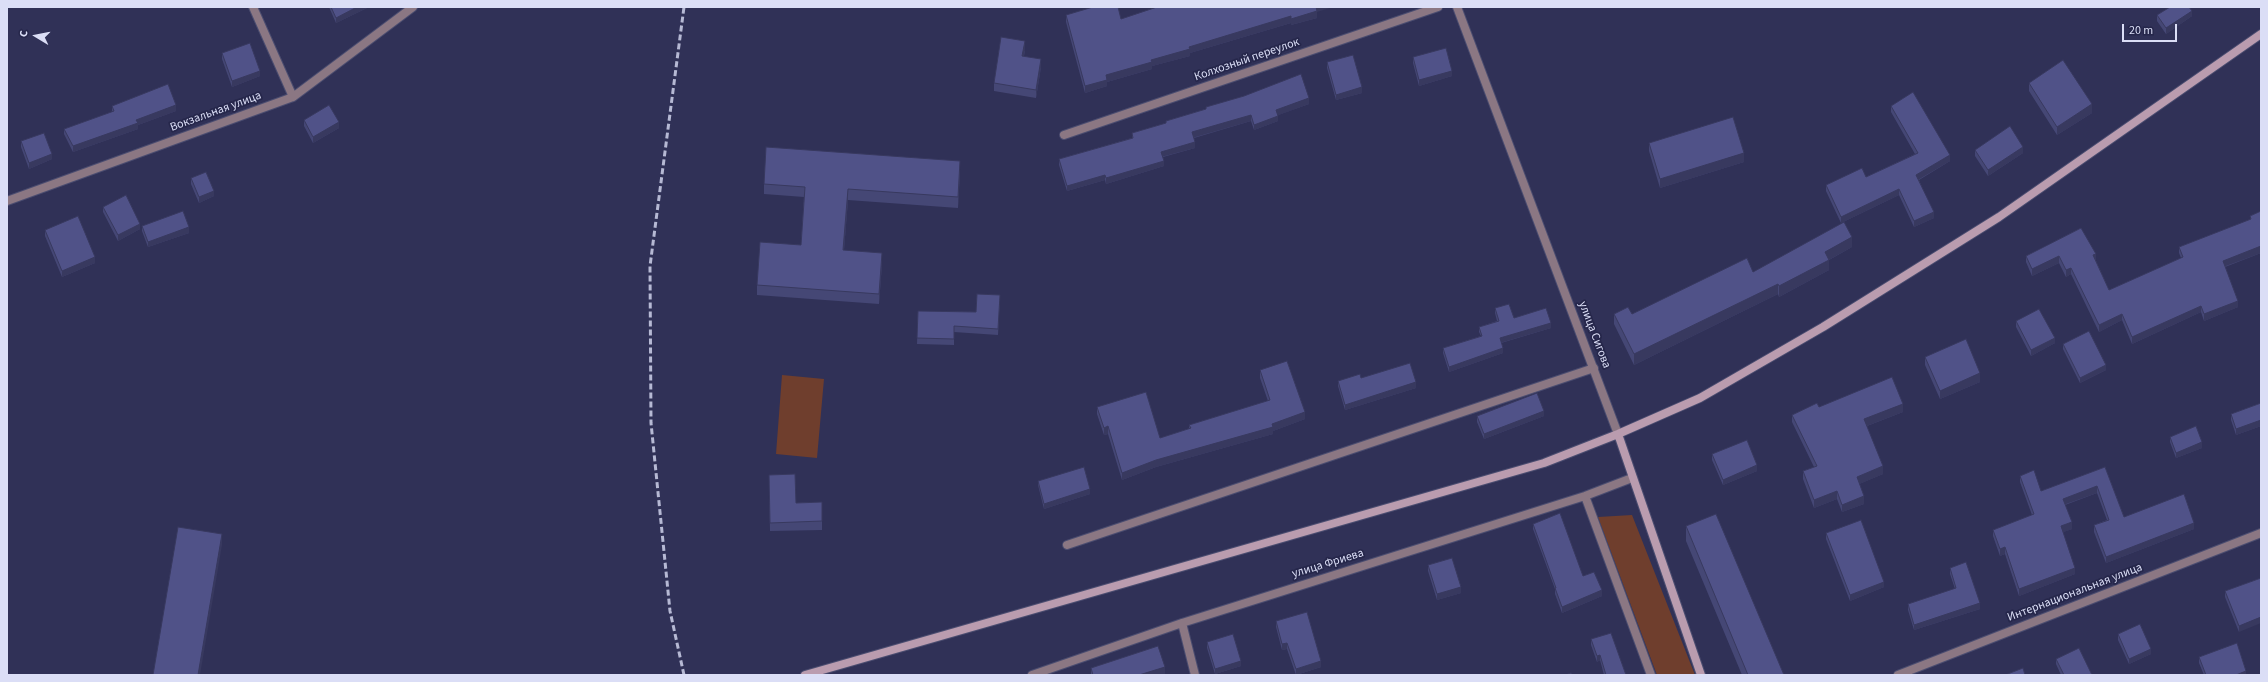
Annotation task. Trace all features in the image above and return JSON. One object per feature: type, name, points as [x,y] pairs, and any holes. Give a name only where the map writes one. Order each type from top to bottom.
[{"type":"main road","points":[[806,675],[1544,463],[1618,434],[1700,398],[1878,293],[1999,217],[2261,34]]},
{"type":"main road","name":"улица Сигова","points":[[1618,434],[1701,675]]},
{"type":"street","points":[[253,7],[293,97]]},
{"type":"street","name":"Вокзальная улица","points":[[7,201],[293,97],[413,7]]},
{"type":"street","name":"Колхозный переулок","points":[[1064,135],[1438,7]]},
{"type":"street","name":"улица Сигова","points":[[1457,7],[1618,434]]},
{"type":"street","points":[[1067,544],[1594,368]]},
{"type":"street","name":"улица Фриева","points":[[1032,675],[1182,623],[1585,496],[1632,478]]},
{"type":"street","points":[[1585,496],[1651,675]]},
{"type":"street","name":"Интернациональная улица","points":[[1898,675],[2261,533]]},
{"type":"street","points":[[1182,623],[1195,675]]},
{"type":"shaded area","points":[[782,375],[824,379],[817,458],[776,454]]},
{"type":"shaded area","points":[[1632,515],[1695,675],[1657,675],[1598,517]]},
{"type":"building","points":[[331,7],[357,7],[336,18]]},
{"type":"building","points":[[1093,7],[1118,7],[1121,19],[1157,7],[1316,7],[1317,11],[1291,19],[1291,16],[1189,47],[1190,49],[1151,60],[1152,62],[1106,75],[1107,80],[1085,86],[1066,15]]},
{"type":"building","points":[[2170,7],[2189,7],[2192,11],[2166,28],[2157,15]]},
{"type":"building","points":[[1001,37],[1025,41],[1022,56],[1041,59],[1036,90],[994,83]]},
{"type":"building","points":[[250,43],[260,71],[232,81],[222,53]]},
{"type":"building","points":[[1446,48],[1452,71],[1419,80],[1413,57]]},
{"type":"building","points":[[1353,55],[1362,87],[1336,95],[1327,62]]},
{"type":"building","points":[[2063,60],[2092,104],[2057,127],[2029,83]]},
{"type":"building","points":[[1301,74],[1309,98],[1276,110],[1278,116],[1254,125],[1251,115],[1192,132],[1195,142],[1161,152],[1164,161],[1106,178],[1105,175],[1067,186],[1059,159],[1133,138],[1132,133],[1206,109],[1206,107],[1244,96]]},
{"type":"building","points":[[168,84],[176,105],[136,120],[138,123],[73,146],[64,129],[114,111],[112,106]]},
{"type":"building","points":[[1913,92],[1950,155],[1916,175],[1934,212],[1914,221],[1899,189],[1841,217],[1826,185],[1862,168],[1866,177],[1918,153],[1891,106]]},
{"type":"building","points":[[329,105],[339,122],[313,137],[304,120]]},
{"type":"building","points":[[1733,117],[1744,153],[1660,179],[1649,143]]},
{"type":"building","points":[[2010,126],[2023,147],[1988,170],[1975,150]]},
{"type":"building","points":[[44,133],[52,154],[29,163],[21,141]]},
{"type":"building","points":[[766,147],[960,161],[958,197],[848,189],[843,250],[882,253],[879,294],[757,285],[760,242],[801,245],[805,187],[764,184]]},
{"type":"building","points":[[206,172],[214,191],[199,197],[191,178]]},
{"type":"building","points":[[126,195],[140,224],[118,235],[103,207]]},
{"type":"building","points":[[183,211],[189,227],[148,242],[142,226]]},
{"type":"building","points":[[2261,211],[2261,246],[2223,261],[2238,301],[2204,314],[2201,306],[2132,337],[2122,314],[2099,325],[2071,268],[2066,270],[2059,256],[2032,269],[2026,256],[2081,228],[2096,254],[2093,255],[2109,290],[2183,257],[2179,247],[2251,219],[2250,216]]},
{"type":"building","points":[[78,216],[95,257],[62,271],[45,230]]},
{"type":"building","points":[[1844,222],[1852,237],[1825,252],[1829,260],[1779,286],[1778,284],[1634,354],[1614,314],[1628,307],[1632,314],[1747,258],[1753,272]]},
{"type":"building","points":[[977,294],[1000,295],[998,329],[954,326],[954,339],[917,338],[918,311],[976,312]]},
{"type":"building","points":[[1509,304],[1514,318],[1546,308],[1551,323],[1500,338],[1503,348],[1449,367],[1443,348],[1482,336],[1479,327],[1499,321],[1495,308]]},
{"type":"building","points":[[2039,309],[2055,338],[2031,350],[2016,321]]},
{"type":"building","points":[[2089,331],[2106,365],[2080,378],[2063,344]]},
{"type":"building","points":[[1966,339],[1980,373],[1940,391],[1925,357]]},
{"type":"building","points":[[1287,361],[1305,412],[1272,424],[1273,427],[1156,460],[1122,473],[1108,426],[1104,428],[1097,407],[1146,392],[1160,438],[1191,428],[1189,425],[1270,400],[1260,370]]},
{"type":"building","points":[[1410,363],[1416,382],[1345,405],[1338,381],[1360,374],[1361,378]]},
{"type":"building","points":[[1892,377],[1903,404],[1864,419],[1883,466],[1857,477],[1864,496],[1842,505],[1837,491],[1814,500],[1803,471],[1817,466],[1792,415],[1817,403],[1819,407]]},
{"type":"building","points":[[1537,393],[1544,411],[1484,434],[1477,416]]},
{"type":"building","points":[[2261,403],[2261,420],[2236,429],[2231,414]]},
{"type":"building","points":[[2196,426],[2202,442],[2176,453],[2170,437]]},
{"type":"building","points":[[1747,440],[1757,465],[1723,480],[1712,454]]},
{"type":"building","points":[[1084,467],[1090,489],[1044,504],[1038,481]]},
{"type":"building","points":[[2105,467],[2124,517],[2184,494],[2194,523],[2106,557],[2094,525],[2109,520],[2097,486],[2063,499],[2072,522],[2061,526],[2075,568],[2019,589],[2005,547],[2000,549],[1993,530],[2034,514],[2020,476],[2034,470],[2041,491]]},
{"type":"building","points":[[795,474],[796,503],[822,502],[822,521],[770,523],[769,475]]},
{"type":"building","points":[[1560,513],[1583,576],[1594,572],[1602,590],[1562,607],[1533,524]]},
{"type":"building","points":[[1716,514],[1784,675],[1748,675],[1686,526]]},
{"type":"building","points":[[1861,520],[1884,582],[1850,595],[1826,533]]},
{"type":"building","points":[[178,527],[222,534],[198,675],[153,675]]},
{"type":"building","points":[[1452,558],[1461,587],[1437,594],[1428,565]]},
{"type":"building","points":[[1966,562],[1980,603],[1914,625],[1908,604],[1956,588],[1950,568]]},
{"type":"building","points":[[2261,578],[2261,617],[2239,626],[2225,591]]},
{"type":"building","points":[[1307,612],[1321,661],[1296,669],[1287,643],[1282,644],[1276,621]]},
{"type":"building","points":[[2140,624],[2151,649],[2129,659],[2118,634]]},
{"type":"building","points":[[1611,633],[1626,675],[1606,675],[1600,655],[1597,656],[1591,639]]},
{"type":"building","points":[[1233,634],[1241,661],[1215,669],[1207,642]]},
{"type":"building","points":[[2237,643],[2246,671],[2236,675],[2206,675],[2199,657]]},
{"type":"building","points":[[1158,646],[1165,667],[1139,675],[1093,675],[1091,668]]},
{"type":"building","points":[[2079,648],[2092,675],[2064,675],[2056,659]]},
{"type":"building","points":[[2023,668],[2025,675],[2005,675]]},
{"type":"railway","points":[[684,7],[650,266],[651,423],[670,611],[684,675]]}]
